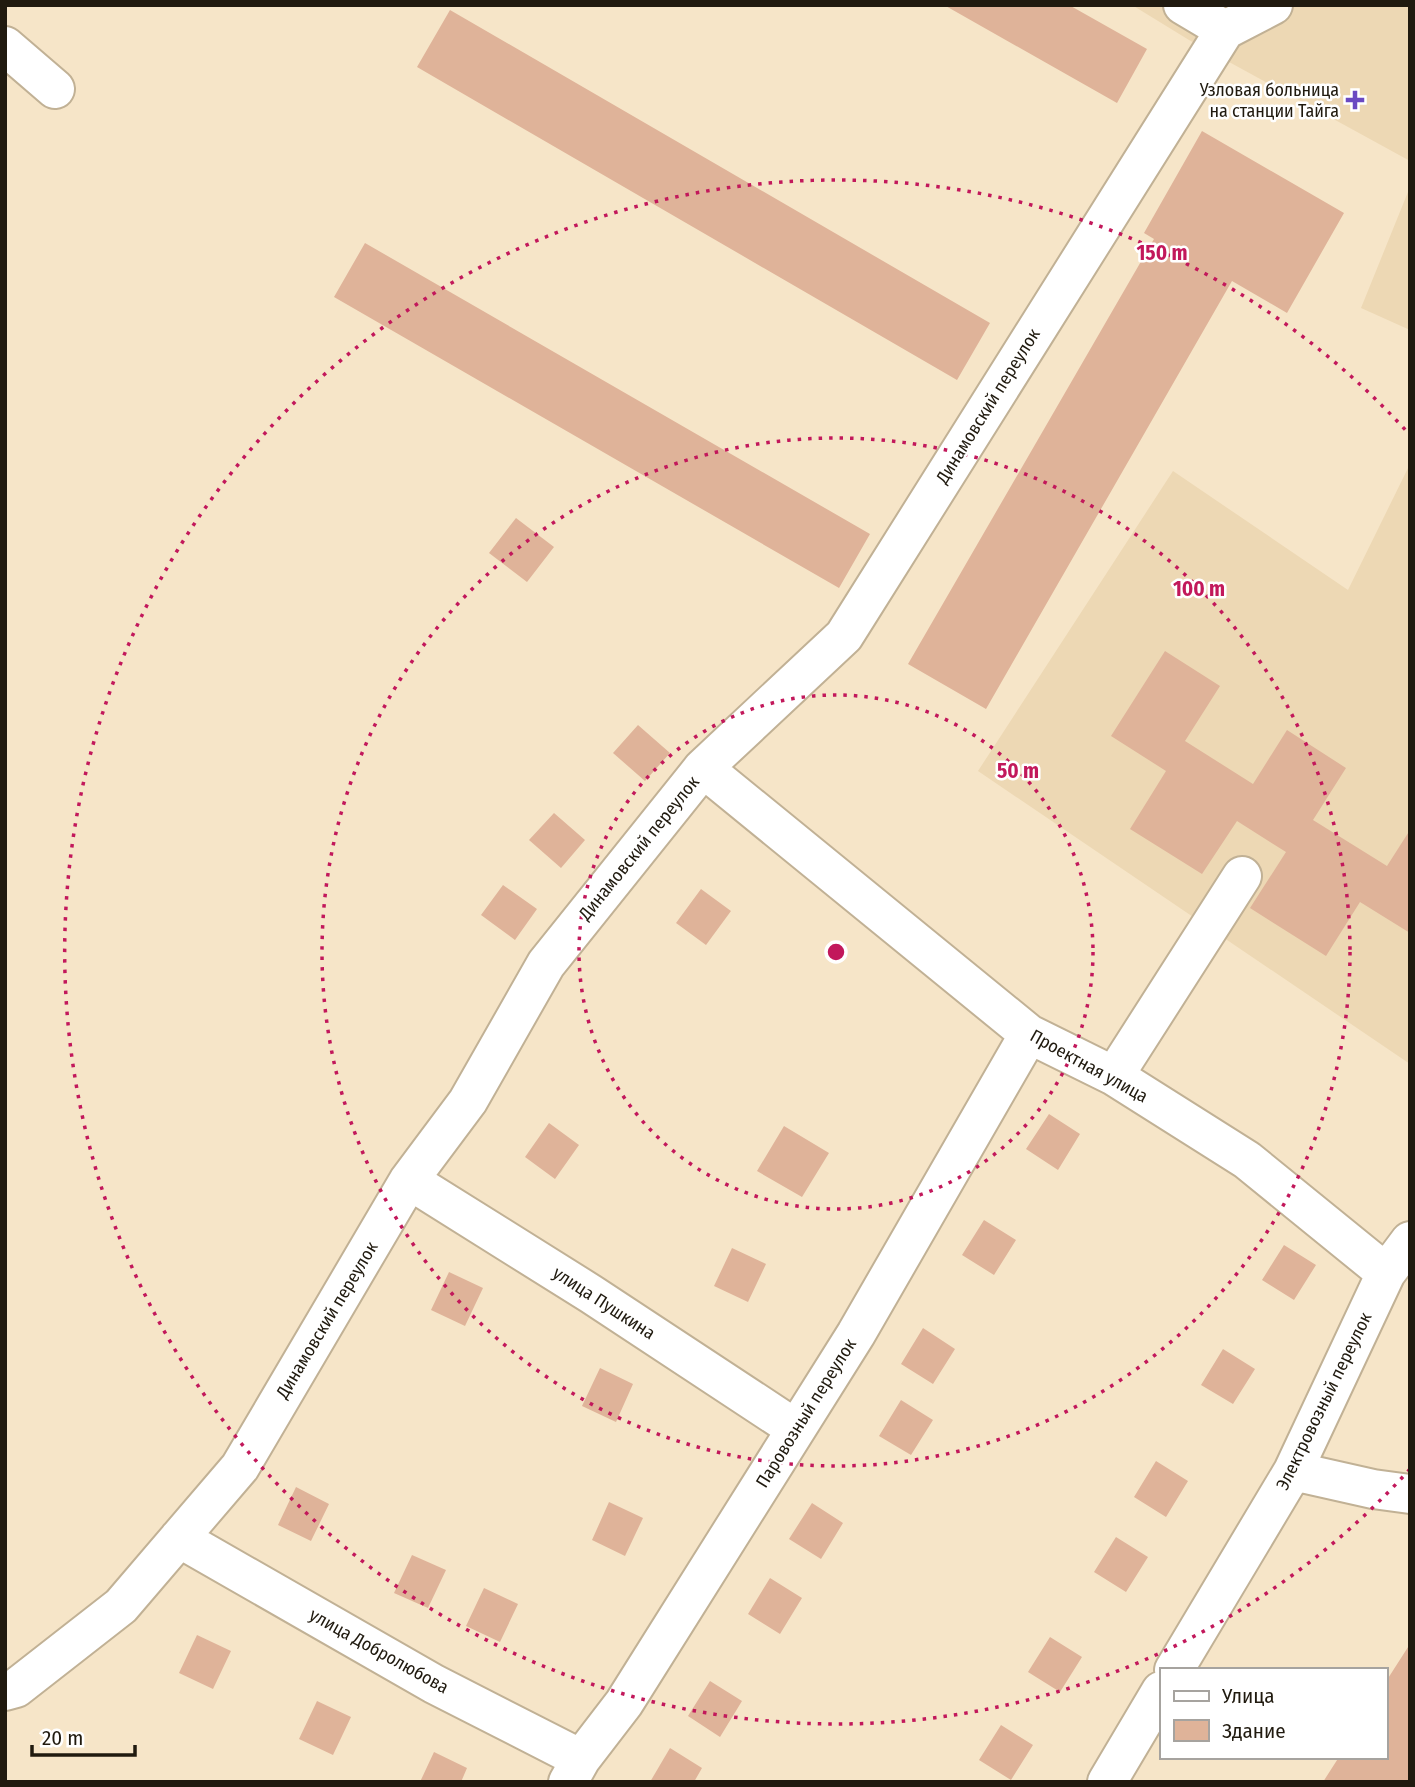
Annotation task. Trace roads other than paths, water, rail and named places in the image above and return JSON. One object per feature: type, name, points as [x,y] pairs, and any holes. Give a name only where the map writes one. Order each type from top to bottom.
[{"type":"street","points":[[1183,5],[1225,30],[1273,5]]},
{"type":"street","name":"Динамовский переулок","points":[[5,1692],[16,1688],[121,1606],[240,1467],[409,1180],[468,1101],[546,964],[703,768],[844,636],[1225,30]]},
{"type":"street","points":[[5,46],[55,89]]},
{"type":"street","name":"Проектная улица","points":[[703,768],[1029,1034],[1114,1076],[1247,1160],[1386,1273]]},
{"type":"street","points":[[1114,1076],[1242,876]]},
{"type":"street","name":"Паровозный переулок","points":[[575,1770],[624,1703],[856,1334],[1029,1034]]},
{"type":"street","name":"улица Пушкина","points":[[409,1180],[591,1294],[796,1429]]},
{"type":"street","name":"Электровозный переулок","points":[[1175,1668],[1293,1471],[1386,1273],[1410,1241]]},
{"type":"street","points":[[1293,1471],[1373,1489],[1410,1494]]},
{"type":"street","name":"улица Добролюбова","points":[[179,1538],[434,1684],[575,1770]]},
{"type":"street","points":[[1107,1782],[1160,1694]]},
{"type":"place","name":"Узловая больница на станции Тайга","points":[[1355,100]]}]
